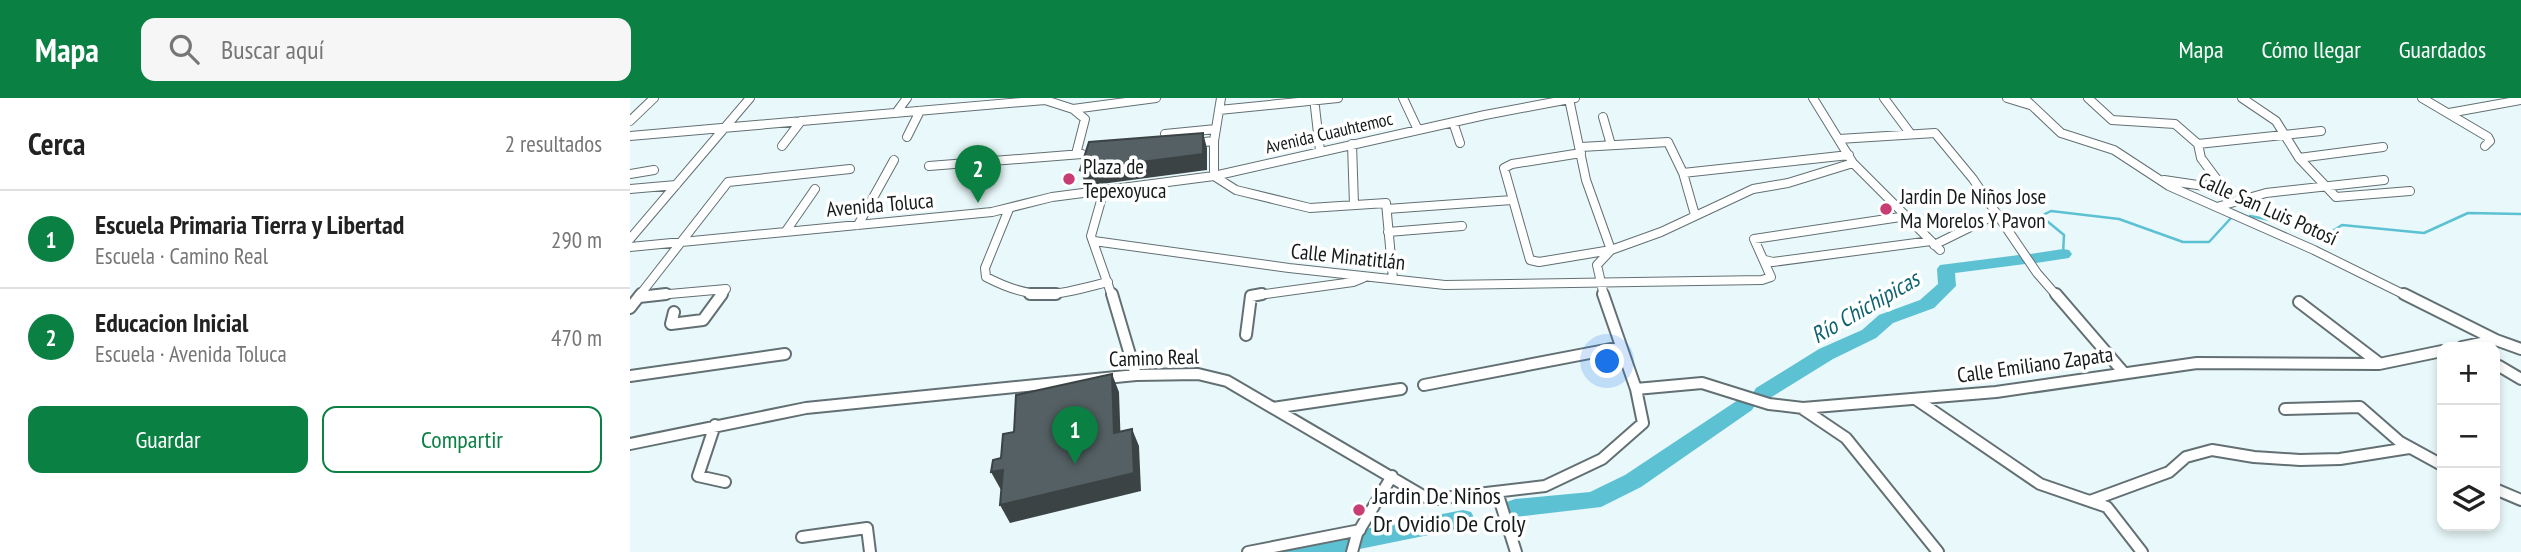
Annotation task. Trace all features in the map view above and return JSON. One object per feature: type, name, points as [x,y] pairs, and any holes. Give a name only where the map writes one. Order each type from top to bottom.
[{"type":"street","points":[[630,121],[654,98]]},
{"type":"street","points":[[630,239],[750,98]]},
{"type":"street","points":[[896,113],[908,98]]},
{"type":"street","points":[[1073,109],[1156,98]]},
{"type":"street","points":[[1221,98],[1214,141],[1214,176],[1236,190],[1310,208],[1384,202],[1387,209],[1393,279]]},
{"type":"street","points":[[1219,110],[1338,98]]},
{"type":"street","points":[[1403,98],[1418,130]]},
{"type":"street","points":[[1813,98],[1851,159],[1935,245]]},
{"type":"street","points":[[1884,98],[1910,133]]},
{"type":"street","name":"Calle San Luis Potosí","points":[[2007,98],[2034,106],[2061,133],[2114,150],[2157,179],[2314,250],[2496,340],[2519,347]]},
{"type":"street","points":[[2024,98],[2034,106]]},
{"type":"street","points":[[2088,98],[2109,118],[2173,123],[2198,144],[2201,158],[2218,177],[2218,183],[2204,186],[2157,179]]},
{"type":"street","points":[[2242,98],[2274,118],[2299,158],[2325,188],[2340,198],[2410,191]]},
{"type":"street","points":[[2422,98],[2488,138],[2490,141],[2485,146]]},
{"type":"street","points":[[630,136],[1045,99],[1073,109],[1083,116],[1086,123],[1076,155]]},
{"type":"street","points":[[1572,99],[1591,196],[1611,250]]},
{"type":"street","name":"Avenida Cuauhtemoc","points":[[1214,176],[1453,122],[1528,102],[1572,99]]},
{"type":"street","points":[[1314,100],[1321,151]]},
{"type":"street","points":[[2449,113],[2521,100]]},
{"type":"street","points":[[907,137],[920,111]]},
{"type":"street","points":[[1603,117],[1611,145]]},
{"type":"street","points":[[782,146],[801,121]]},
{"type":"street","points":[[1453,122],[1460,143]]},
{"type":"street","points":[[1165,134],[1216,129]]},
{"type":"street","points":[[2198,144],[2321,131]]},
{"type":"street","points":[[1839,139],[1932,132],[1938,135],[1973,179],[2037,273],[2124,373]]},
{"type":"street","points":[[1189,144],[1214,141]]},
{"type":"street","points":[[1695,215],[1683,173],[1670,144],[1666,142],[1611,145],[1581,150],[1507,166],[1504,171],[1530,260],[1539,262],[1611,250],[1661,232],[1753,189],[1788,183],[1851,159]]},
{"type":"street","points":[[1352,144],[1354,205]]},
{"type":"street","points":[[2299,158],[2383,147]]},
{"type":"street","points":[[929,166],[1088,153]]},
{"type":"street","points":[[1683,173],[1851,159]]},
{"type":"street","points":[[858,225],[894,160]]},
{"type":"street","points":[[630,308],[728,182],[850,169]]},
{"type":"street","points":[[630,174],[654,170]]},
{"type":"street","name":"Avenida Toluca","points":[[630,247],[1009,209],[1052,197],[1214,176]]},
{"type":"street","points":[[2217,207],[2266,193],[2384,180]]},
{"type":"street","points":[[630,189],[676,185]]},
{"type":"street","points":[[786,231],[815,189]]},
{"type":"street","points":[[1104,190],[1091,236],[1136,375]]},
{"type":"street","points":[[1387,209],[1512,200]]},
{"type":"street","points":[[1009,209],[985,268],[986,278],[1023,295],[1038,298],[1108,282]]},
{"type":"street","points":[[1907,216],[1754,239],[1765,260],[1773,262],[1935,245],[1997,214]]},
{"type":"street","points":[[1388,232],[1462,226]]},
{"type":"street","name":"Calle Minatitlán","points":[[1094,241],[1455,286],[1767,279],[1771,277],[1765,260]]},
{"type":"street","points":[[1611,250],[1597,265],[1599,282],[1636,389]]},
{"type":"street","points":[[1246,335],[1251,296],[1353,282],[1367,276]]},
{"type":"street","points":[[639,297],[726,289],[703,320],[671,324],[674,312]]},
{"type":"street","points":[[2299,302],[2379,363]]},
{"type":"street","points":[[2486,342],[2496,340]]},
{"type":"street","points":[[1424,385],[1621,347]]},
{"type":"street","name":"Calle Emiliano Zapata","points":[[1636,389],[1702,383],[1769,404],[1803,408],[1917,400],[2197,363],[2379,363],[2437,352]]},
{"type":"street","points":[[630,376],[785,354]]},
{"type":"street","points":[[2500,367],[2521,379]]},
{"type":"street","name":"Camino Real","points":[[630,444],[806,408],[1136,375],[1214,376],[1227,380],[1430,499],[1545,486],[1602,459],[1643,423],[1636,389]]},
{"type":"street","points":[[1273,408],[1401,390]]},
{"type":"street","points":[[1917,400],[2040,484],[2110,509],[2142,552]]},
{"type":"street","points":[[2285,409],[2355,406],[2363,409],[2409,448],[2437,462]]},
{"type":"street","points":[[1803,408],[1846,438],[1937,552]]},
{"type":"street","points":[[715,425],[698,476],[725,482]]},
{"type":"street","points":[[2090,501],[2169,472],[2186,457],[2212,450],[2254,457],[2300,460],[2340,459],[2409,448]]},
{"type":"street","points":[[1352,550],[1359,532],[1392,476]]},
{"type":"street","points":[[2500,491],[2521,500]]},
{"type":"street","points":[[1497,492],[1516,552]]},
{"type":"street","points":[[802,537],[867,528],[870,552]]},
{"type":"street","points":[[1248,552],[1359,532]]},
{"type":"building","points":[[1203,133],[1203,154],[1080,170],[1089,142]]},
{"type":"building","points":[[1112,374],[1114,433],[1132,429],[1134,473],[1000,505],[1003,470],[991,472],[993,460],[1001,458],[1003,434],[1014,432],[1016,395]]},
{"type":"waterway","points":[[2063,254],[2064,235],[2041,216],[2051,211],[2119,219],[2183,242],[2209,242],[2231,218]]},
{"type":"waterway","points":[[2250,216],[2331,232],[2342,225],[2424,233],[2468,213],[2521,214]]},
{"type":"waterway","name":"Río Chichipicas","points":[[2036,258],[2063,254]]},
{"type":"waterway","name":"Río Chichipicas","points":[[1763,393],[1826,354],[1869,334],[1886,319],[1927,304],[1947,286],[1946,269],[2019,260]]},
{"type":"waterway","name":"Río Chichipicas","points":[[1515,508],[1593,501],[1633,481],[1745,405]]},
{"type":"waterway","name":"Río Chichipicas","points":[[1297,552],[1463,519]]},
{"type":"place","name":"Plaza de Tepexoyuca","points":[[1069,179]]},
{"type":"place","name":"Educacion Inicial","points":[[978,203]]},
{"type":"place","name":"Jardin De Niños Jose Ma Morelos Y Pavon","points":[[1886,209]]},
{"type":"place","name":"Escuela Primaria Tierra y Libertad","points":[[1075,464]]},
{"type":"place","name":"Jardin De Niños Dr Ovidio De Croly","points":[[1359,510]]}]
